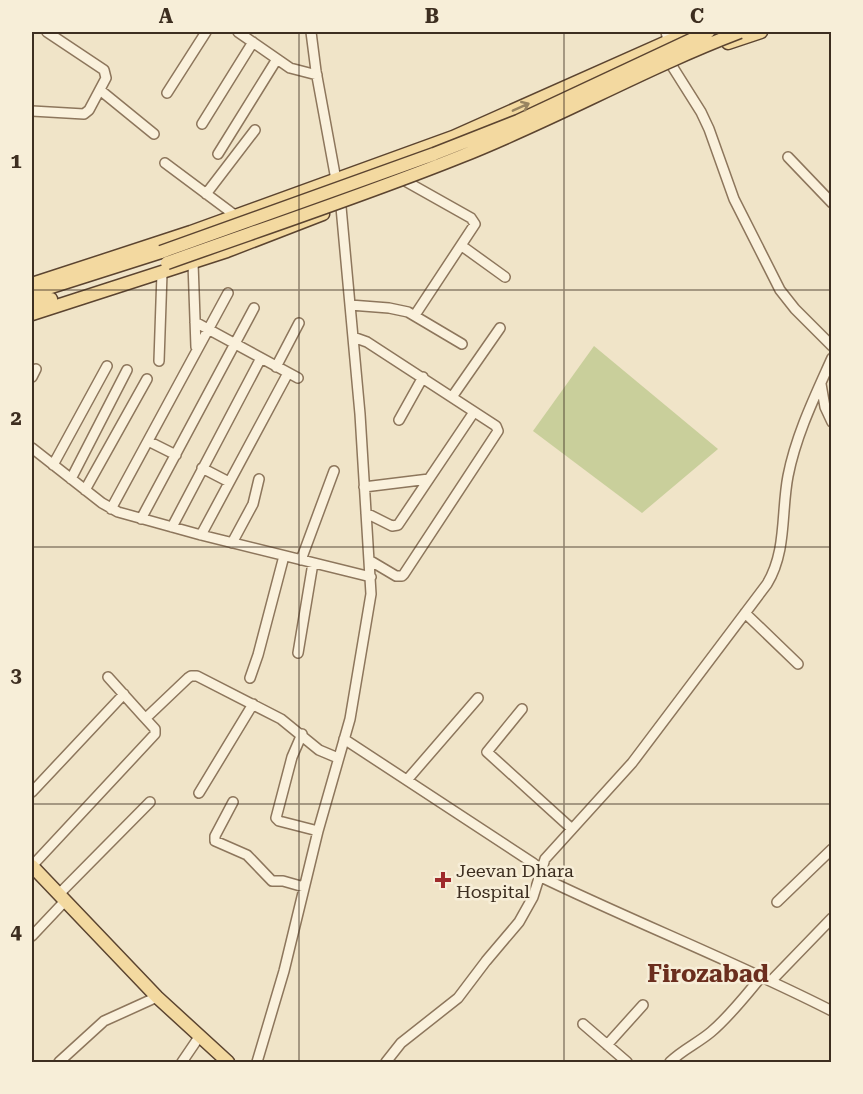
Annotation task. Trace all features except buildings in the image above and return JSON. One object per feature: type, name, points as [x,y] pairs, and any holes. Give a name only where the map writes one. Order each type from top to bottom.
[{"type":"main road","points":[[32,284],[134,252],[453,137],[667,36],[688,32]]},
{"type":"main road","points":[[32,314],[518,120],[708,32]]},
{"type":"main road","points":[[32,306],[164,263],[462,156],[526,129],[704,45],[740,32]]},
{"type":"main road","points":[[32,294],[164,263],[193,263],[470,158],[708,50],[761,32]]},
{"type":"main road","points":[[32,866],[157,997],[228,1062]]},
{"type":"street","points":[[32,111],[84,114],[89,110],[106,78],[106,72],[49,32]]},
{"type":"street","points":[[167,93],[206,32]]},
{"type":"street","points":[[238,32],[295,71],[317,75]]},
{"type":"street","points":[[257,1062],[284,970],[318,831],[350,720],[368,622],[371,577],[341,207],[311,32]]},
{"type":"street","points":[[202,124],[253,42]]},
{"type":"street","points":[[218,154],[277,59]]},
{"type":"street","points":[[672,66],[709,129],[734,199],[780,290],[831,346]]},
{"type":"street","points":[[100,90],[154,134]]},
{"type":"street","points":[[206,194],[255,130]]},
{"type":"street","points":[[788,157],[831,203]]},
{"type":"street","points":[[165,163],[236,216]]},
{"type":"street","points":[[407,182],[474,221],[474,228],[415,315]]},
{"type":"street","points":[[462,246],[505,278]]},
{"type":"street","points":[[159,361],[164,263]]},
{"type":"street","points":[[193,263],[196,350]]},
{"type":"street","points":[[111,509],[228,292]]},
{"type":"street","points":[[350,305],[389,308],[415,315],[462,344]]},
{"type":"street","points":[[141,519],[254,308]]},
{"type":"street","points":[[195,322],[298,378]]},
{"type":"street","points":[[276,367],[299,323]]},
{"type":"street","points":[[452,397],[500,328]]},
{"type":"street","points":[[353,338],[367,342],[423,377],[496,426],[498,433],[450,501],[402,576],[396,576],[369,560]]},
{"type":"street","points":[[172,527],[261,358]]},
{"type":"street","points":[[386,1062],[401,1043],[445,1010],[464,991],[527,911],[545,859],[619,778],[651,739],[767,584],[777,564],[791,464],[805,420],[831,358]]},
{"type":"street","points":[[53,465],[107,366]]},
{"type":"street","points":[[71,479],[127,370]]},
{"type":"street","points":[[201,536],[288,373]]},
{"type":"street","points":[[399,420],[423,377]]},
{"type":"street","points":[[85,490],[147,379]]},
{"type":"street","points":[[821,384],[825,407],[831,422]]},
{"type":"street","points":[[366,513],[395,526],[400,522],[474,412]]},
{"type":"street","points":[[148,441],[176,455]]},
{"type":"street","points":[[32,448],[111,509],[201,536],[371,577]]},
{"type":"street","points":[[202,468],[230,482]]},
{"type":"street","points":[[301,560],[334,471]]},
{"type":"street","points":[[232,543],[255,499],[259,479]]},
{"type":"street","points":[[364,487],[429,479]]},
{"type":"street","points":[[250,678],[284,556]]},
{"type":"street","points":[[298,653],[313,563]]},
{"type":"street","points":[[745,613],[798,664]]},
{"type":"street","points":[[144,717],[149,716],[191,676],[197,676],[281,719],[319,750],[338,758]]},
{"type":"street","points":[[32,866],[156,732],[108,677]]},
{"type":"street","points":[[32,792],[124,694]]},
{"type":"street","points":[[406,780],[478,698]]},
{"type":"street","points":[[199,793],[252,704]]},
{"type":"street","points":[[522,709],[487,752],[572,829]]},
{"type":"street","points":[[302,734],[292,756],[276,818],[279,821],[318,831]]},
{"type":"street","points":[[344,739],[533,862],[540,873],[610,911],[772,980],[831,1011]]},
{"type":"street","points":[[32,936],[62,898],[150,802]]},
{"type":"street","points":[[233,802],[215,836],[215,841],[247,855],[272,881],[284,881],[304,886]]},
{"type":"street","points":[[777,902],[831,849]]},
{"type":"street","points":[[772,980],[831,918]]},
{"type":"street","points":[[670,1062],[718,1026],[762,976]]},
{"type":"street","points":[[59,1062],[104,1021],[157,997]]},
{"type":"street","points":[[607,1045],[643,1005]]},
{"type":"street","points":[[583,1024],[627,1062]]},
{"type":"street","points":[[182,1062],[199,1037]]},
{"type":"green space","points":[[594,346],[718,449],[642,513],[533,431]]},
{"type":"place","name":"Jeevan Dhara Hospital","points":[[443,880]]},
{"type":"district","name":"Firozabad","points":[[708,974]]}]
